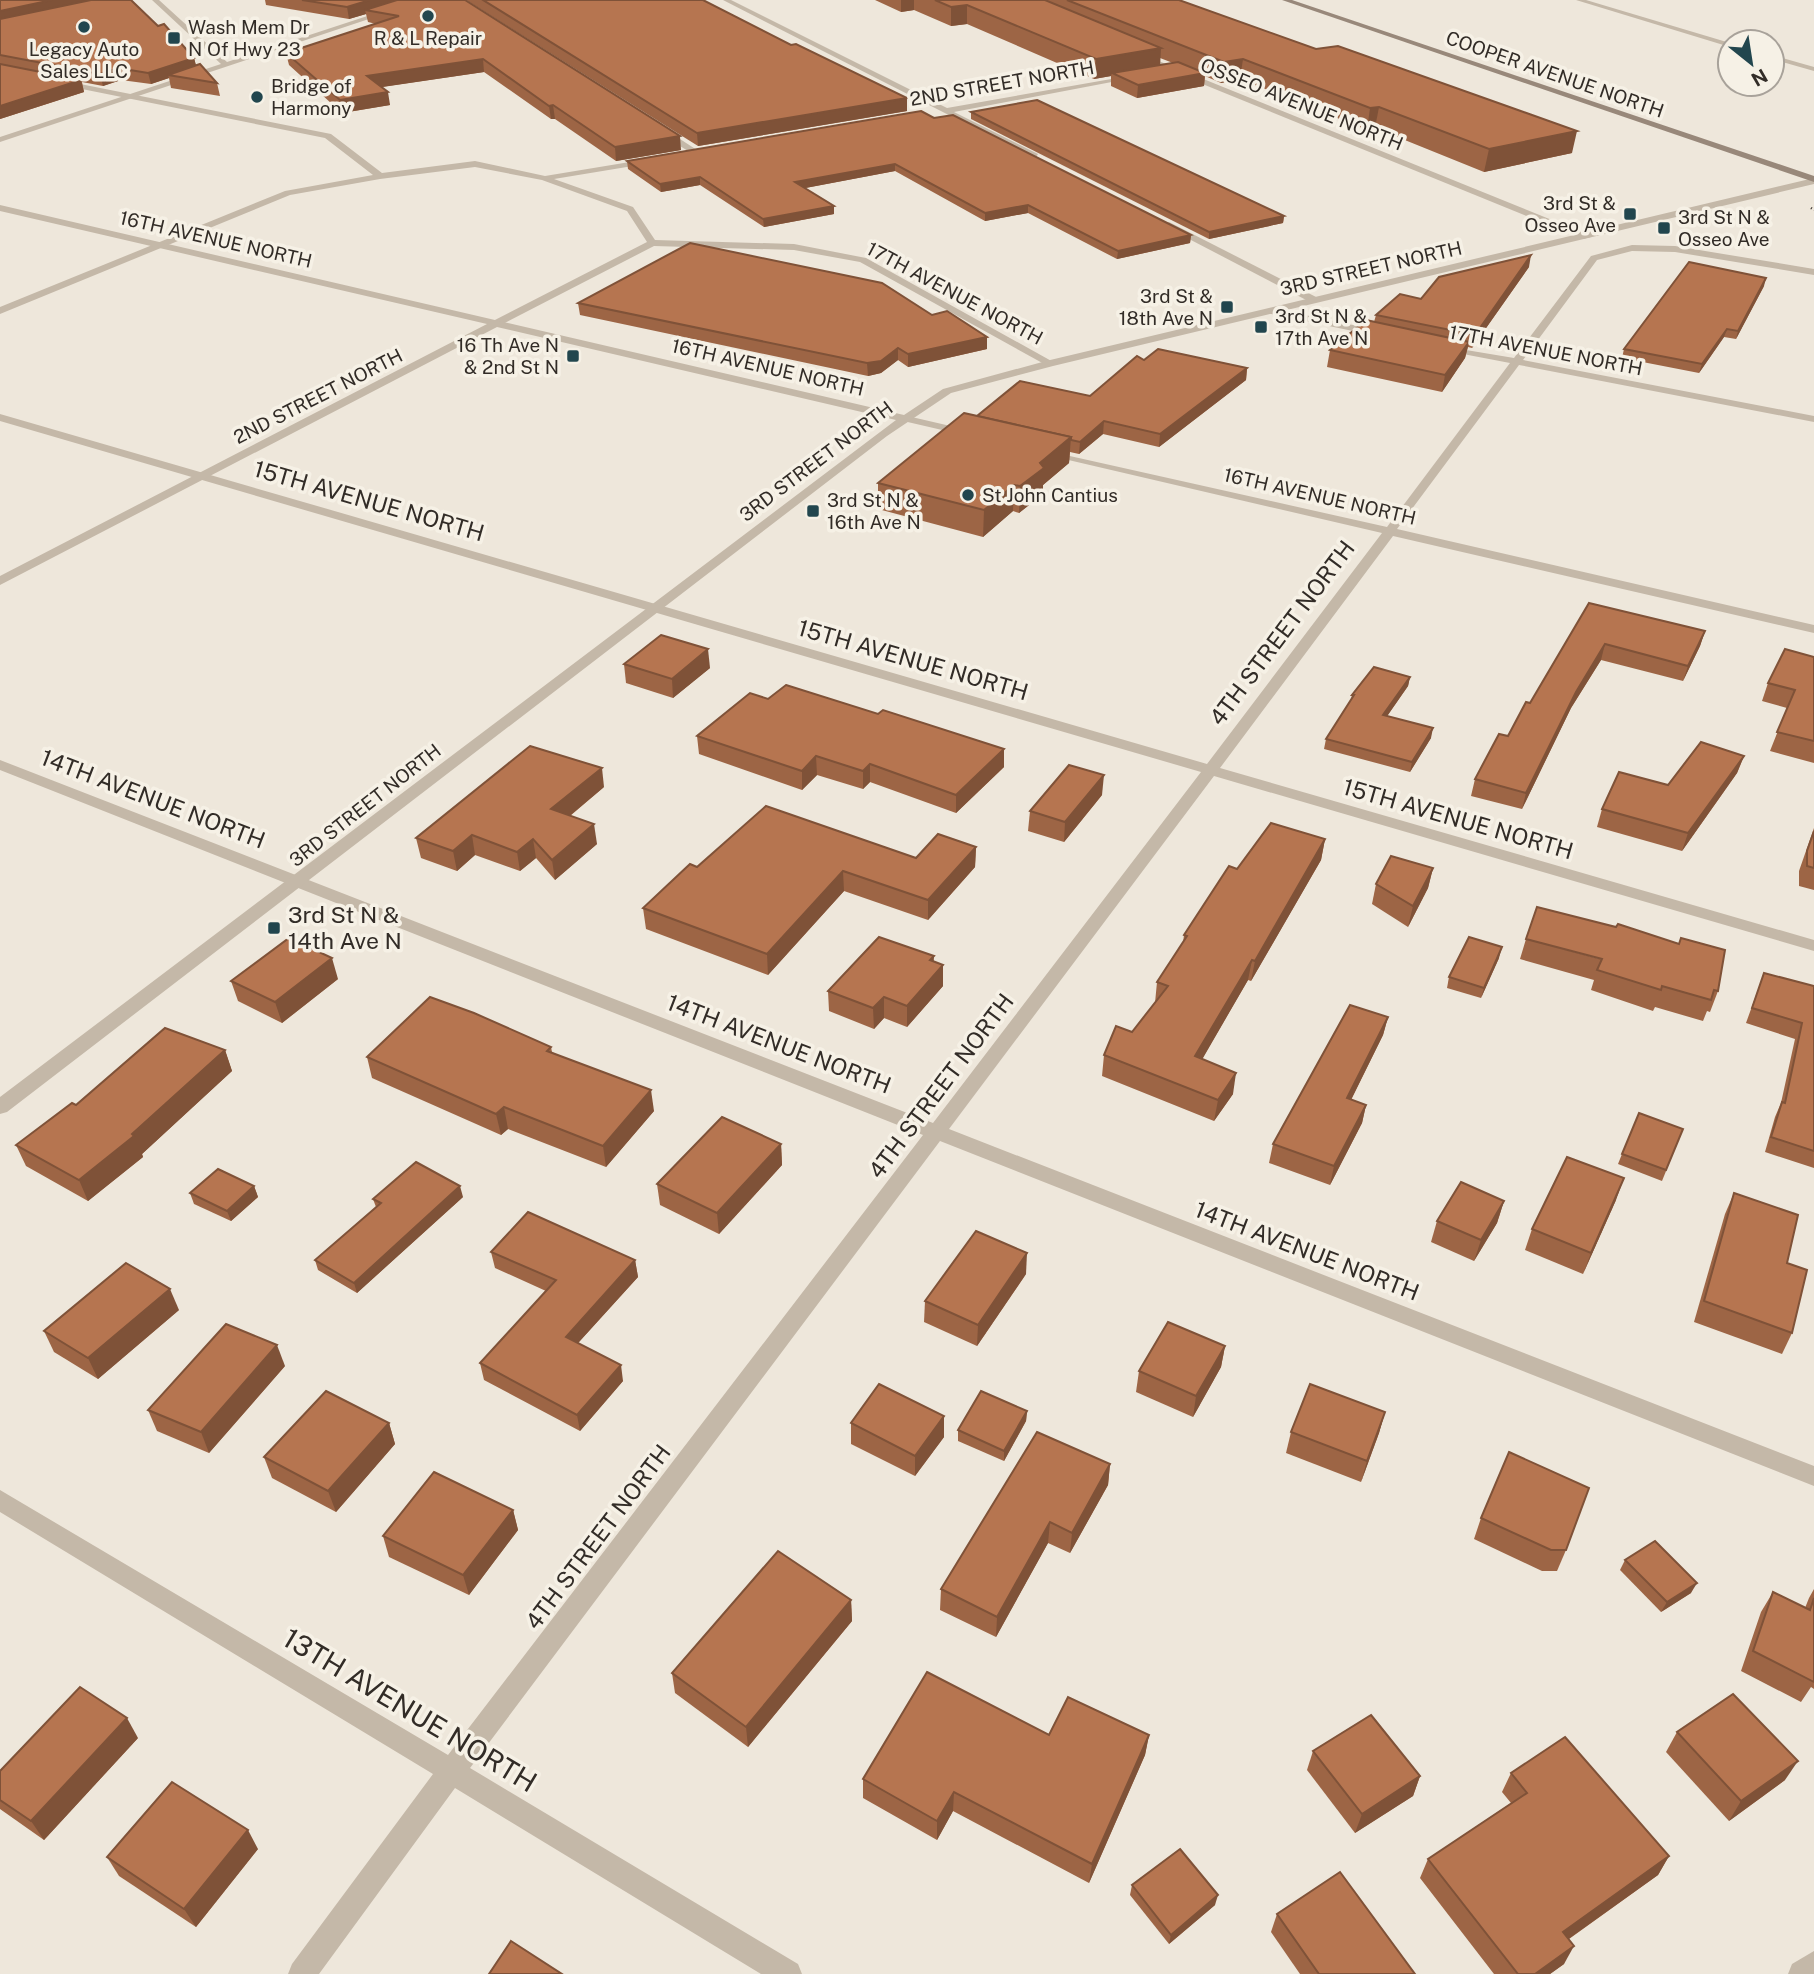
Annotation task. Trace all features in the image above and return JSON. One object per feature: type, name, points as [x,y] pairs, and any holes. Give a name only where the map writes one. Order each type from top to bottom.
[{"type":"main road","name":"COOPER AVENUE NORTH","points":[[1285,0],[1813,180]]},
{"type":"street","points":[[155,0],[226,65]]},
{"type":"street","points":[[0,140],[423,0]]},
{"type":"street","points":[[726,0],[1049,163]]},
{"type":"street","points":[[1583,0],[1716,41]]},
{"type":"street","name":"OSSEO AVENUE NORTH","points":[[1131,51],[1586,237]]},
{"type":"street","points":[[1786,61],[1814,69]]},
{"type":"street","points":[[1151,74],[1176,70]]},
{"type":"street","name":"2ND STREET NORTH","points":[[927,114],[1139,76]]},
{"type":"street","points":[[50,80],[328,136],[380,176]]},
{"type":"street","points":[[653,126],[695,152]]},
{"type":"street","points":[[682,155],[708,150]]},
{"type":"street","points":[[544,178],[654,159]]},
{"type":"street","points":[[0,312],[288,193],[380,176],[475,164],[544,178],[630,209],[652,243]]},
{"type":"street","name":"3RD STREET NORTH","points":[[0,1107],[903,418],[947,391],[1050,363],[1586,237],[1813,180]]},
{"type":"street","name":"16TH AVENUE NORTH","points":[[0,208],[987,438]]},
{"type":"street","points":[[1160,220],[1316,301]]},
{"type":"street","name":"2ND STREET NORTH","points":[[0,581],[652,243]]},
{"type":"street","name":"17TH AVENUE NORTH","points":[[652,243],[794,247],[863,260],[1050,363]]},
{"type":"street","name":"4TH STREET NORTH","points":[[302,1974],[451,1771],[1211,770],[1594,258],[1632,248],[1675,249],[1814,272]]},
{"type":"street","points":[[1271,311],[1385,335]]},
{"type":"street","name":"17TH AVENUE NORTH","points":[[1439,346],[1814,419]]},
{"type":"street","name":"15TH AVENUE NORTH","points":[[0,416],[1814,946]]},
{"type":"street","name":"16TH AVENUE NORTH","points":[[1028,447],[1814,629]]},
{"type":"street","name":"14TH AVENUE NORTH","points":[[0,765],[1814,1476]]},
{"type":"street","name":"13TH AVENUE NORTH","points":[[0,1500],[788,1974]]},
{"type":"street","points":[[1802,1974],[1814,1965]]},
{"type":"building","points":[[0,0],[52,0],[0,11]]},
{"type":"building","points":[[91,0],[131,0],[158,26],[164,24],[194,58],[148,73],[118,68],[100,74],[0,55],[0,19]]},
{"type":"building","points":[[302,0],[370,0],[347,7]]},
{"type":"building","points":[[397,0],[465,0],[680,136],[615,147],[553,105],[549,106],[483,59],[367,76],[388,92],[340,100],[286,53],[399,16],[365,10]]},
{"type":"building","points":[[483,0],[703,0],[791,45],[796,44],[907,98],[697,133]]},
{"type":"building","points":[[935,0],[1045,0],[1161,48],[1096,59],[967,5],[951,7]]},
{"type":"building","points":[[1067,0],[1179,0],[1316,49],[1338,46],[1577,131],[1489,149],[1379,107],[1370,108],[1243,59],[1224,62]]},
{"type":"building","points":[[1178,62],[1205,73],[1138,85],[1112,73]]},
{"type":"building","points":[[0,64],[81,80],[0,106]]},
{"type":"building","points":[[200,64],[217,83],[168,75]]},
{"type":"building","points":[[1037,100],[1284,216],[1209,232],[971,112]]},
{"type":"building","points":[[921,111],[934,118],[953,115],[1191,235],[1118,251],[1028,205],[985,213],[895,164],[795,182],[834,206],[763,219],[700,177],[660,184],[627,161]]},
{"type":"building","points":[[690,243],[882,283],[932,315],[947,311],[987,337],[908,354],[898,348],[881,361],[867,363],[578,303]]},
{"type":"building","points":[[1531,255],[1475,335],[1376,315],[1400,294],[1421,299],[1439,277]]},
{"type":"building","points":[[1689,262],[1766,278],[1738,331],[1727,329],[1702,364],[1624,349]]},
{"type":"building","points":[[1366,320],[1469,342],[1445,375],[1330,350]]},
{"type":"building","points":[[1158,349],[1247,368],[1160,434],[1104,421],[1080,442],[1071,440],[1071,437],[977,416],[1020,381],[1090,396],[1137,356],[1144,360]]},
{"type":"building","points":[[964,413],[1071,437],[1040,463],[1044,468],[1020,486],[1014,485],[984,510],[878,483]]},
{"type":"building","points":[[1589,603],[1705,631],[1688,666],[1605,644],[1576,692],[1526,793],[1475,779],[1499,734],[1508,736],[1526,702],[1530,703]]},
{"type":"building","points":[[661,635],[708,649],[672,679],[624,664]]},
{"type":"building","points":[[1785,649],[1814,657],[1814,741],[1777,732],[1795,690],[1768,683]]},
{"type":"building","points":[[1374,667],[1410,677],[1383,715],[1433,728],[1412,762],[1326,739],[1352,695]]},
{"type":"building","points":[[786,685],[878,714],[883,710],[1004,749],[956,795],[870,764],[863,771],[816,756],[802,771],[697,736],[750,693],[768,699]]},
{"type":"building","points":[[1701,742],[1744,756],[1688,833],[1602,809],[1619,772],[1668,785]]},
{"type":"building","points":[[530,746],[602,768],[551,809],[594,824],[552,860],[533,839],[517,852],[472,835],[453,851],[416,838]]},
{"type":"building","points":[[1069,765],[1104,775],[1065,822],[1030,811]]},
{"type":"building","points":[[766,806],[916,858],[938,834],[976,847],[928,900],[843,871],[767,954],[643,908],[690,864],[697,867]]},
{"type":"building","points":[[1271,823],[1325,839],[1255,961],[1252,960],[1195,1056],[1236,1073],[1218,1100],[1104,1055],[1116,1026],[1132,1032],[1168,986],[1157,982],[1187,936],[1184,935],[1229,866],[1237,869]]},
{"type":"building","points":[[1814,831],[1814,868],[1807,866],[1807,851]]},
{"type":"building","points":[[1391,856],[1433,868],[1413,906],[1376,884]]},
{"type":"building","points":[[1537,907],[1616,927],[1618,924],[1679,944],[1681,938],[1725,950],[1718,991],[1714,990],[1711,1000],[1662,986],[1661,990],[1597,970],[1602,959],[1526,939]]},
{"type":"building","points":[[879,937],[934,956],[930,960],[943,965],[907,1006],[884,997],[873,1008],[828,991]]},
{"type":"building","points":[[1469,937],[1502,947],[1484,988],[1449,977]]},
{"type":"building","points":[[289,938],[332,958],[275,1002],[231,981]]},
{"type":"building","points":[[1764,973],[1814,986],[1814,1151],[1771,1137],[1782,1102],[1785,1103],[1802,1023],[1752,1008]]},
{"type":"building","points":[[430,997],[551,1047],[547,1051],[651,1090],[603,1146],[504,1107],[496,1114],[367,1057]]},
{"type":"building","points":[[1350,1005],[1388,1017],[1347,1098],[1366,1105],[1334,1166],[1273,1144]]},
{"type":"building","points":[[165,1028],[225,1050],[132,1134],[134,1136],[79,1180],[16,1145],[72,1103],[76,1105]]},
{"type":"building","points":[[1639,1113],[1683,1129],[1666,1170],[1622,1154]]},
{"type":"building","points":[[722,1117],[781,1144],[717,1213],[657,1184]]},
{"type":"building","points":[[1567,1157],[1624,1178],[1591,1253],[1532,1229]]},
{"type":"building","points":[[416,1162],[460,1186],[354,1283],[315,1260],[381,1203],[373,1199]]},
{"type":"building","points":[[218,1169],[254,1186],[227,1211],[190,1193]]},
{"type":"building","points":[[1461,1182],[1504,1201],[1481,1240],[1437,1221]]},
{"type":"building","points":[[1734,1193],[1798,1215],[1787,1263],[1807,1270],[1792,1333],[1704,1301]]},
{"type":"building","points":[[528,1212],[635,1260],[566,1337],[621,1365],[577,1415],[480,1363],[556,1280],[491,1252]]},
{"type":"building","points":[[976,1231],[1027,1253],[978,1325],[925,1301]]},
{"type":"building","points":[[126,1263],[170,1289],[88,1358],[44,1331]]},
{"type":"building","points":[[1168,1322],[1225,1346],[1196,1396],[1139,1371]]},
{"type":"building","points":[[226,1324],[277,1345],[201,1432],[148,1410]]},
{"type":"building","points":[[879,1384],[944,1416],[915,1456],[851,1423]]},
{"type":"building","points":[[1310,1384],[1385,1412],[1367,1461],[1291,1432]]},
{"type":"building","points":[[326,1391],[389,1423],[328,1491],[264,1457]]},
{"type":"building","points":[[981,1391],[1027,1411],[1004,1451],[958,1430]]},
{"type":"building","points":[[1037,1432],[1110,1464],[1072,1533],[1050,1522],[997,1617],[941,1589]]},
{"type":"building","points":[[1509,1452],[1589,1488],[1566,1550],[1551,1550],[1481,1518]]},
{"type":"building","points":[[434,1472],[513,1510],[463,1575],[383,1536]]},
{"type":"building","points":[[1655,1541],[1697,1583],[1667,1602],[1625,1560]]},
{"type":"building","points":[[778,1551],[851,1600],[746,1727],[672,1673]]},
{"type":"building","points":[[1773,1592],[1810,1610],[1814,1598],[1814,1682],[1753,1651]]},
{"type":"building","points":[[927,1672],[1049,1735],[1068,1697],[1149,1735],[1092,1864],[954,1792],[937,1821],[863,1779]]},
{"type":"building","points":[[80,1687],[127,1718],[31,1821],[0,1800],[0,1771]]},
{"type":"building","points":[[1733,1694],[1798,1761],[1741,1801],[1677,1732]]},
{"type":"building","points":[[1371,1715],[1420,1776],[1362,1814],[1313,1751]]},
{"type":"building","points":[[1565,1737],[1669,1856],[1563,1932],[1574,1946],[1535,1974],[1518,1974],[1428,1859],[1527,1793],[1511,1773]]},
{"type":"building","points":[[172,1782],[248,1830],[184,1909],[107,1857]]},
{"type":"building","points":[[1180,1849],[1218,1895],[1171,1935],[1132,1885]]},
{"type":"building","points":[[1340,1872],[1415,1974],[1319,1974],[1277,1914]]},
{"type":"building","points":[[511,1941],[562,1974],[489,1974]]},
{"type":"place","name":"R & L Repair","points":[[428,16]]},
{"type":"place","name":"Legacy Auto Sales LLC","points":[[84,27]]},
{"type":"place","name":"Wash Mem Dr N Of Hwy 23","points":[[174,38]]},
{"type":"place","name":"Bridge of Harmony","points":[[257,97]]},
{"type":"place","name":"3rd St & Osseo Ave","points":[[1630,214]]},
{"type":"place","name":"3rd St N & Osseo Ave","points":[[1664,228]]},
{"type":"place","name":"3rd St & 18th Ave N","points":[[1227,307]]},
{"type":"place","name":"3rd St N & 17th Ave N","points":[[1261,327]]},
{"type":"place","name":"16 Th Ave N & 2nd St N","points":[[573,356]]},
{"type":"place","name":"St John Cantius","points":[[968,495]]},
{"type":"place","name":"3rd St N & 16th Ave N","points":[[813,511]]},
{"type":"place","name":"3rd St N & 14th Ave N","points":[[274,928]]}]
